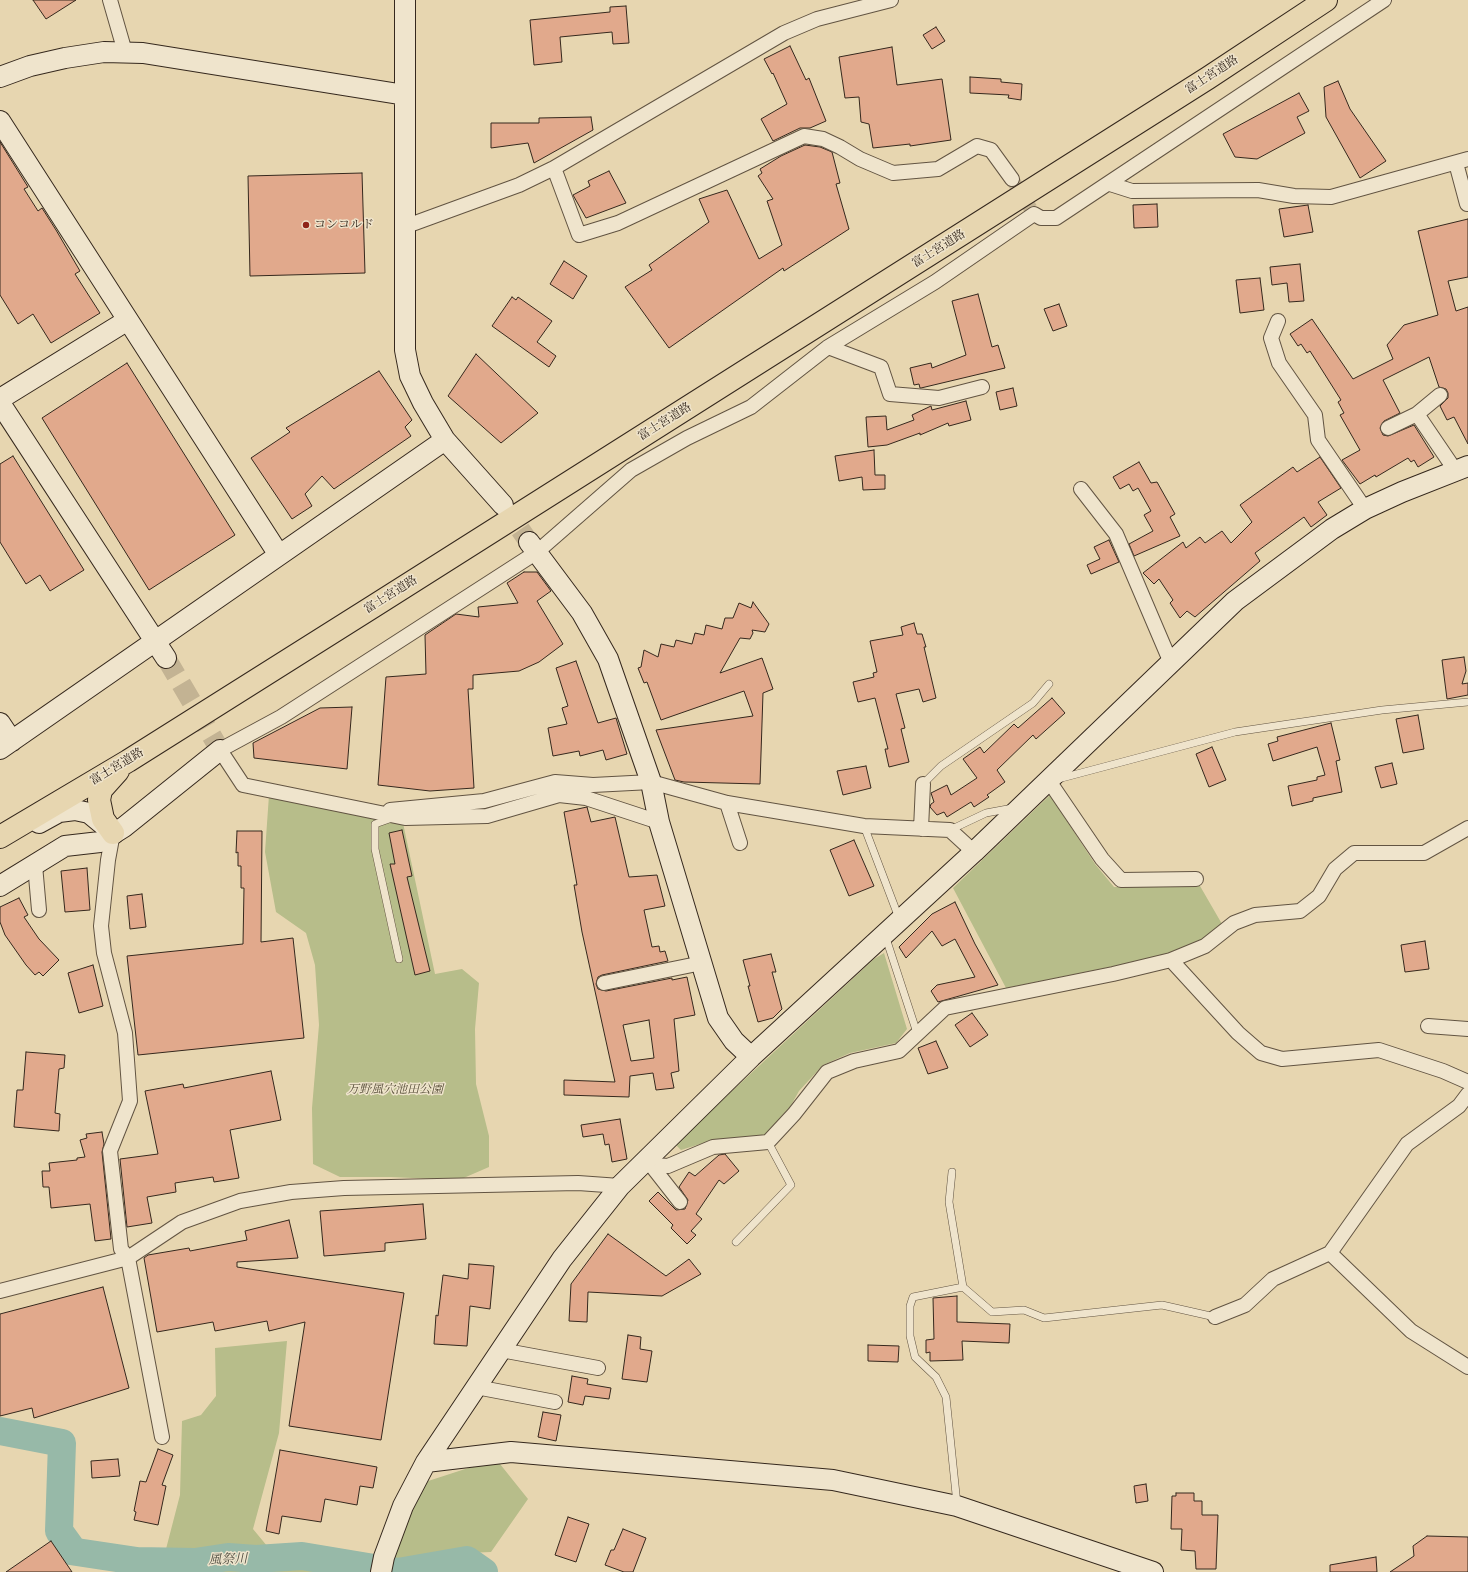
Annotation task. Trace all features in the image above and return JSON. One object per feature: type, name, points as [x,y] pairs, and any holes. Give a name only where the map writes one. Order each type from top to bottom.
[{"type":"highway","name":"富士宮道路","points":[[0,837],[128,761],[1201,82],[1326,0]]},
{"type":"highway","points":[[113,833],[103,819],[99,800],[101,790],[128,761]]},
{"type":"street","points":[[110,0],[125,52]]},
{"type":"street","points":[[405,0],[404,350],[410,376],[423,403],[445,440],[503,505]]},
{"type":"street","points":[[404,227],[519,185],[554,168],[784,33],[817,18],[891,0]]},
{"type":"street","points":[[0,886],[64,846],[100,842],[124,827],[220,750],[281,717],[533,547],[631,470],[687,438],[751,407],[828,347],[935,282],[1034,214],[1041,218],[1056,218],[1110,184],[1384,0]]},
{"type":"street","points":[[0,76],[30,66],[65,58],[104,52],[125,52],[175,57],[405,95]]},
{"type":"street","points":[[0,121],[279,555]]},
{"type":"street","points":[[554,168],[579,235],[618,223],[804,136],[823,139],[860,159],[893,173],[938,169],[977,146],[991,150],[1012,179]]},
{"type":"street","points":[[1110,184],[1132,191],[1258,190],[1294,196],[1331,197],[1462,161],[1467,204]]},
{"type":"street","points":[[0,399],[128,320]]},
{"type":"street","points":[[1278,321],[1271,338],[1279,363],[1315,415],[1318,440],[1364,509]]},
{"type":"street","points":[[828,347],[881,367],[890,394],[938,398],[982,387]]},
{"type":"street","points":[[1388,428],[1417,414],[1440,395]]},
{"type":"street","points":[[0,403],[166,658]]},
{"type":"street","points":[[382,1564],[403,1506],[426,1462],[562,1259],[620,1186],[647,1165],[751,1057],[1023,806],[1113,717],[1235,601],[1332,529],[1364,509],[1462,468],[1417,414]]},
{"type":"street","points":[[0,723],[6,745],[445,440]]},
{"type":"street","points":[[1081,489],[1116,534],[1171,663]]},
{"type":"street","points":[[533,547],[582,613],[608,659],[651,782],[659,822],[718,1018],[734,1042],[751,1057]]},
{"type":"street","points":[[220,750],[243,785],[405,818],[487,816],[559,795],[586,798],[659,822]]},
{"type":"street","points":[[1049,781],[1102,859],[1121,880],[1196,879]]},
{"type":"street","points":[[375,812],[484,801],[555,782],[593,785],[651,782],[727,803],[864,826],[950,830],[974,852]]},
{"type":"street","points":[[921,829],[923,784]]},
{"type":"street","points":[[727,803],[740,843]]},
{"type":"street","points":[[0,844],[59,812],[75,810],[89,813],[113,833]]},
{"type":"street","points":[[647,1165],[668,1166],[713,1147],[768,1142],[794,1114],[827,1072],[854,1061],[899,1051],[945,1008],[1113,974],[1171,960],[1205,946],[1234,923],[1255,915],[1300,911],[1319,896],[1335,868],[1354,853],[1424,853],[1468,828]]},
{"type":"street","points":[[113,833],[108,860],[101,926],[104,953],[125,1033],[130,1101],[110,1151],[121,1249],[128,1258],[162,1437]]},
{"type":"street","points":[[35,865],[39,910]]},
{"type":"street","points":[[1171,960],[1238,1033],[1261,1053],[1282,1059],[1379,1050],[1443,1071],[1468,1082]]},
{"type":"street","points":[[604,983],[702,963]]},
{"type":"street","points":[[1428,1026],[1468,1029]]},
{"type":"street","points":[[1215,1317],[1245,1305],[1273,1279],[1330,1253],[1407,1144],[1459,1106],[1468,1094]]},
{"type":"street","points":[[647,1165],[680,1202]]},
{"type":"street","points":[[0,1291],[128,1258],[182,1222],[240,1201],[290,1192],[344,1188],[570,1183],[620,1186]]},
{"type":"street","points":[[1330,1253],[1411,1331],[1468,1367]]},
{"type":"street","points":[[500,1350],[598,1368]]},
{"type":"street","points":[[476,1387],[555,1402]]},
{"type":"street","points":[[426,1462],[511,1452],[833,1480],[957,1506],[1153,1572]]},
{"type":"lane","points":[[923,784],[941,766],[1033,703],[1049,684]]},
{"type":"lane","points":[[1049,781],[1235,732],[1382,710],[1468,702]]},
{"type":"lane","points":[[950,830],[986,812],[1023,806]]},
{"type":"lane","points":[[398,816],[375,824],[375,849],[399,959]]},
{"type":"lane","points":[[864,826],[900,919]]},
{"type":"lane","points":[[885,933],[917,1033]]},
{"type":"lane","points":[[736,1242],[791,1184],[768,1142]]},
{"type":"lane","points":[[952,1172],[949,1202],[963,1287],[992,1312],[1024,1310],[1044,1318],[1162,1305],[1215,1317]]},
{"type":"lane","points":[[957,1506],[946,1397],[936,1377],[915,1357],[910,1336],[910,1306],[913,1297],[963,1287]]},
{"type":"green space","name":"万野風穴池田公園","points":[[269,795],[403,823],[435,974],[462,969],[479,983],[475,1029],[476,1084],[489,1136],[489,1167],[459,1180],[390,1177],[340,1177],[313,1164],[312,1108],[319,1025],[315,965],[306,933],[276,912],[265,852]]},
{"type":"green space","points":[[1050,795],[1095,864],[1114,887],[1200,886],[1222,924],[1199,941],[1169,955],[1006,988],[953,888]]},
{"type":"green space","points":[[884,953],[907,1029],[896,1043],[850,1053],[823,1065],[799,1091],[789,1109],[765,1136],[713,1140],[681,1150],[675,1144],[874,959]]},
{"type":"green space","points":[[287,1341],[279,1433],[253,1529],[277,1558],[361,1565],[390,1541],[422,1483],[496,1459],[528,1499],[491,1552],[444,1554],[412,1572],[179,1572],[166,1549],[180,1495],[182,1421],[201,1415],[216,1396],[215,1348]]},
{"type":"building","points":[[33,0],[76,0],[46,19]]},
{"type":"building","points":[[626,6],[629,43],[613,44],[612,32],[560,37],[562,62],[534,65],[530,20],[610,12],[610,7]]},
{"type":"building","points":[[936,27],[945,41],[932,49],[923,35]]},
{"type":"building","points":[[790,46],[806,80],[809,78],[826,121],[810,128],[800,128],[773,141],[761,119],[787,104],[773,73],[772,74],[764,59]]},
{"type":"building","points":[[892,47],[897,85],[942,79],[951,140],[910,146],[910,144],[873,148],[869,124],[861,122],[859,97],[845,98],[839,57]]},
{"type":"building","points":[[970,77],[1001,79],[1001,82],[1022,84],[1021,100],[1008,98],[1009,95],[970,93]]},
{"type":"building","points":[[1338,81],[1350,109],[1386,161],[1360,178],[1326,117],[1324,87]]},
{"type":"building","points":[[1299,93],[1309,111],[1297,117],[1305,133],[1257,159],[1235,157],[1223,134]]},
{"type":"building","points":[[591,117],[593,130],[534,163],[528,143],[491,148],[491,123],[539,123],[539,118]]},
{"type":"building","points":[[0,142],[28,187],[24,189],[38,211],[42,208],[80,271],[75,274],[100,313],[51,343],[33,314],[18,324],[0,295]]},
{"type":"building","points":[[805,145],[820,147],[832,152],[840,183],[836,184],[849,229],[784,271],[783,268],[669,348],[625,287],[652,270],[649,265],[709,222],[699,199],[727,190],[759,259],[782,245],[767,201],[773,199],[758,176],[762,173],[760,169],[781,156]]},
{"type":"building","points":[[609,171],[626,203],[586,218],[573,195],[590,186],[588,181]]},
{"type":"building","name":"コンコルド","points":[[362,173],[365,273],[250,276],[248,176]]},
{"type":"building","points":[[1157,204],[1158,227],[1134,228],[1133,205]]},
{"type":"building","points":[[1308,205],[1313,232],[1284,237],[1279,209]]},
{"type":"building","points":[[1468,219],[1468,277],[1448,281],[1456,311],[1468,307],[1468,444],[1454,417],[1447,420],[1440,406],[1448,398],[1448,393],[1446,389],[1439,387],[1429,357],[1383,380],[1400,413],[1384,421],[1380,428],[1383,435],[1388,436],[1414,425],[1434,457],[1418,467],[1414,460],[1411,462],[1408,458],[1376,477],[1375,475],[1360,484],[1342,460],[1360,450],[1340,415],[1344,413],[1338,402],[1341,400],[1310,351],[1307,353],[1301,344],[1298,346],[1290,334],[1312,319],[1353,379],[1393,359],[1387,345],[1404,325],[1438,315],[1418,231]]},
{"type":"building","points":[[564,261],[587,276],[573,299],[550,284]]},
{"type":"building","points":[[1300,264],[1304,301],[1289,302],[1287,283],[1272,285],[1270,267]]},
{"type":"building","points":[[1260,278],[1264,310],[1240,313],[1236,280]]},
{"type":"building","points":[[978,294],[992,347],[998,345],[1005,368],[921,388],[919,384],[914,385],[910,368],[931,363],[932,368],[966,355],[952,301]]},
{"type":"building","points":[[512,297],[516,300],[518,297],[552,321],[537,342],[556,356],[549,367],[492,326]]},
{"type":"building","points":[[1059,304],[1067,326],[1053,331],[1044,309]]},
{"type":"building","points":[[476,354],[538,413],[501,443],[448,396]]},
{"type":"building","points":[[127,363],[235,535],[149,590],[42,418]]},
{"type":"building","points":[[379,371],[412,420],[405,427],[411,436],[334,489],[322,476],[305,494],[312,506],[292,519],[251,458],[290,432],[286,428]]},
{"type":"building","points":[[1013,388],[1017,406],[1000,410],[996,392]]},
{"type":"building","points":[[966,401],[971,420],[949,426],[948,423],[920,435],[920,433],[887,445],[868,447],[866,417],[886,416],[887,430],[914,420],[912,415],[931,406],[932,410]]},
{"type":"building","points":[[874,450],[875,475],[885,475],[885,489],[863,490],[862,477],[839,481],[835,456]]},
{"type":"building","points":[[13,456],[84,570],[50,591],[40,575],[26,584],[0,542],[0,464]]},
{"type":"building","points":[[1320,457],[1341,488],[1318,502],[1327,515],[1311,527],[1304,517],[1255,553],[1260,561],[1195,617],[1187,611],[1180,618],[1170,603],[1173,600],[1159,579],[1154,584],[1143,573],[1183,542],[1186,548],[1200,537],[1205,543],[1222,531],[1231,543],[1252,522],[1240,505],[1293,467],[1297,472]]},
{"type":"building","points":[[1139,462],[1151,483],[1157,482],[1175,514],[1170,517],[1180,536],[1134,556],[1129,544],[1153,531],[1144,515],[1151,511],[1138,488],[1133,491],[1129,484],[1120,489],[1113,477]]},
{"type":"building","points":[[1109,540],[1119,562],[1091,574],[1087,565],[1100,559],[1094,547]]},
{"type":"building","points":[[524,572],[537,572],[551,591],[537,601],[563,644],[539,662],[519,671],[473,675],[473,689],[468,689],[474,788],[430,791],[378,785],[386,677],[426,674],[425,635],[456,614],[479,617],[478,607],[518,603],[507,583]]},
{"type":"building","points":[[753,602],[769,624],[765,632],[752,630],[753,633],[750,639],[740,638],[720,673],[762,658],[773,689],[763,693],[760,784],[684,782],[675,780],[656,730],[753,716],[744,691],[661,720],[647,682],[644,683],[638,668],[641,667],[644,650],[658,657],[661,644],[674,647],[676,640],[692,644],[695,633],[704,635],[706,625],[722,629],[725,618],[733,618],[739,603],[751,608]]},
{"type":"building","points":[[914,623],[917,634],[922,634],[926,647],[924,647],[936,698],[923,702],[919,689],[896,694],[905,728],[901,729],[909,762],[889,767],[885,749],[888,749],[875,698],[858,702],[853,682],[874,677],[873,673],[877,672],[870,641],[903,635],[901,627]]},
{"type":"building","points":[[1464,657],[1466,671],[1462,684],[1468,683],[1468,695],[1447,699],[1442,660]]},
{"type":"building","points":[[576,661],[598,723],[616,718],[627,754],[606,760],[603,750],[580,756],[579,751],[553,756],[548,728],[567,724],[562,708],[568,706],[556,668]]},
{"type":"building","points":[[1052,698],[1065,713],[1036,739],[1033,735],[997,770],[1005,782],[987,795],[989,797],[974,807],[971,802],[947,817],[944,812],[937,815],[930,807],[934,802],[931,793],[947,785],[951,795],[977,778],[963,759],[980,747],[984,753],[1014,724],[1018,728]]},
{"type":"building","points":[[352,707],[347,769],[254,758],[253,743],[320,708]]},
{"type":"building","points":[[1418,715],[1424,749],[1403,753],[1396,719]]},
{"type":"building","points":[[1331,723],[1340,760],[1336,761],[1342,792],[1313,798],[1313,801],[1292,806],[1288,786],[1317,780],[1317,777],[1325,775],[1317,747],[1273,761],[1268,744],[1278,741],[1277,737]]},
{"type":"building","points":[[1212,747],[1226,780],[1209,787],[1196,754]]},
{"type":"building","points":[[1392,763],[1397,784],[1381,788],[1375,767]]},
{"type":"building","points":[[866,766],[871,788],[843,795],[837,771]]},
{"type":"building","points":[[587,807],[591,822],[615,817],[629,877],[657,875],[665,906],[644,910],[652,947],[659,946],[660,952],[665,951],[668,961],[602,975],[598,977],[596,984],[598,989],[606,991],[672,978],[672,980],[687,977],[695,1015],[674,1019],[679,1071],[671,1073],[674,1088],[656,1090],[653,1073],[630,1076],[629,1097],[564,1095],[564,1080],[615,1082],[582,932],[574,885],[577,885],[564,812]],"holes":[[[649,1020],[654,1058],[631,1061],[623,1025]]]},
{"type":"building","points":[[402,830],[412,876],[407,877],[430,971],[415,975],[390,864],[395,864],[389,833]]},
{"type":"building","points":[[237,831],[262,831],[261,942],[293,938],[304,1038],[138,1055],[127,956],[243,944],[244,888],[241,888],[241,866],[238,866],[238,852],[236,853]]},
{"type":"building","points":[[854,840],[874,886],[849,896],[830,850]]},
{"type":"building","points":[[87,868],[90,910],[65,912],[61,871]]},
{"type":"building","points":[[142,894],[146,927],[130,929],[127,896]]},
{"type":"building","points":[[19,898],[28,915],[24,917],[39,939],[59,960],[43,976],[39,972],[35,975],[26,965],[5,935],[0,922],[0,907]]},
{"type":"building","points":[[955,902],[975,944],[998,985],[938,1002],[931,991],[937,985],[975,977],[955,939],[942,946],[932,931],[906,958],[899,947],[932,914]]},
{"type":"building","points":[[1425,941],[1429,969],[1405,972],[1401,945]]},
{"type":"building","points":[[771,954],[776,972],[772,972],[782,1009],[773,1018],[758,1022],[748,986],[750,986],[743,960]]},
{"type":"building","points":[[93,965],[103,1006],[79,1013],[68,973]]},
{"type":"building","points":[[972,1013],[988,1035],[970,1047],[955,1025]]},
{"type":"building","points":[[936,1041],[948,1068],[928,1074],[918,1048]]},
{"type":"building","points":[[26,1052],[65,1055],[64,1068],[59,1069],[55,1113],[60,1114],[59,1131],[14,1127],[17,1090],[23,1090]]},
{"type":"building","points":[[271,1071],[281,1120],[230,1130],[239,1178],[214,1182],[213,1177],[175,1183],[176,1192],[147,1197],[152,1223],[127,1227],[120,1159],[158,1154],[145,1091],[183,1084],[184,1088]]},
{"type":"building","points":[[620,1119],[627,1159],[612,1162],[609,1144],[605,1145],[603,1134],[583,1137],[581,1125]]},
{"type":"building","points":[[102,1132],[104,1144],[102,1152],[111,1239],[95,1241],[90,1204],[51,1208],[49,1187],[43,1187],[42,1171],[50,1171],[49,1163],[77,1160],[77,1158],[85,1157],[80,1140],[87,1138],[86,1134]]},
{"type":"building","points":[[725,1154],[739,1171],[724,1184],[719,1180],[696,1214],[702,1219],[691,1231],[696,1235],[687,1244],[671,1228],[673,1225],[649,1201],[658,1192],[676,1210],[685,1209],[688,1200],[679,1187],[689,1172],[695,1176],[719,1155]]},
{"type":"building","points":[[423,1204],[426,1239],[385,1243],[385,1251],[324,1256],[320,1211]]},
{"type":"building","points":[[289,1220],[298,1258],[237,1262],[237,1267],[404,1293],[381,1440],[289,1426],[305,1322],[269,1331],[267,1321],[215,1331],[213,1322],[157,1332],[144,1258],[148,1255],[189,1248],[190,1251],[247,1240],[245,1231]]},
{"type":"building","points":[[608,1234],[666,1276],[689,1259],[701,1274],[662,1296],[588,1292],[587,1322],[569,1321],[571,1284]]},
{"type":"building","points":[[469,1264],[494,1266],[490,1309],[470,1306],[467,1346],[434,1344],[436,1315],[438,1316],[443,1275],[468,1279]]},
{"type":"building","points":[[103,1287],[129,1388],[34,1418],[32,1408],[0,1416],[0,1314]]},
{"type":"building","points":[[957,1296],[957,1322],[1010,1324],[1009,1343],[962,1341],[963,1360],[930,1361],[930,1352],[926,1353],[926,1340],[934,1339],[933,1298]]},
{"type":"building","points":[[628,1335],[641,1337],[640,1349],[652,1351],[647,1382],[622,1379]]},
{"type":"building","points":[[868,1345],[899,1346],[898,1362],[868,1361]]},
{"type":"building","points":[[572,1376],[588,1379],[587,1384],[611,1388],[609,1399],[585,1396],[583,1405],[568,1402]]},
{"type":"building","points":[[543,1412],[561,1415],[556,1441],[538,1437]]},
{"type":"building","points":[[158,1449],[173,1455],[162,1485],[166,1486],[158,1525],[134,1520],[136,1512],[134,1511],[140,1481],[146,1482]]},
{"type":"building","points":[[280,1450],[377,1467],[373,1488],[360,1486],[357,1505],[325,1499],[321,1522],[282,1516],[279,1534],[266,1531]]},
{"type":"building","points":[[118,1459],[120,1476],[92,1478],[91,1461]]},
{"type":"building","points":[[1146,1484],[1148,1501],[1136,1503],[1134,1486]]},
{"type":"building","points":[[1176,1493],[1194,1493],[1194,1501],[1202,1501],[1202,1515],[1218,1515],[1216,1569],[1196,1569],[1195,1551],[1181,1550],[1182,1529],[1171,1529],[1172,1496],[1176,1496]]},
{"type":"building","points":[[568,1517],[589,1524],[576,1562],[555,1555]]},
{"type":"building","points":[[623,1529],[646,1538],[633,1572],[624,1572],[605,1565],[611,1550],[614,1550]]},
{"type":"building","points":[[1427,1536],[1468,1537],[1468,1572],[1390,1572],[1414,1556],[1413,1546]]},
{"type":"building","points":[[51,1541],[72,1572],[6,1572]]},
{"type":"building","points":[[1376,1557],[1377,1572],[1330,1572],[1330,1565]]},
{"type":"waterway","name":"風祭川","points":[[0,1431],[62,1443],[59,1531],[72,1549],[70,1551],[137,1561],[195,1562],[228,1557],[256,1559],[302,1556],[398,1572],[467,1560],[484,1572]]},
{"type":"tunnel","points":[[1012,179],[1034,214]]},
{"type":"tunnel","points":[[503,505],[529,542]]},
{"type":"tunnel","points":[[166,658],[220,750]]},
{"type":"place","name":"コンコルド","points":[[306,225]]}]
